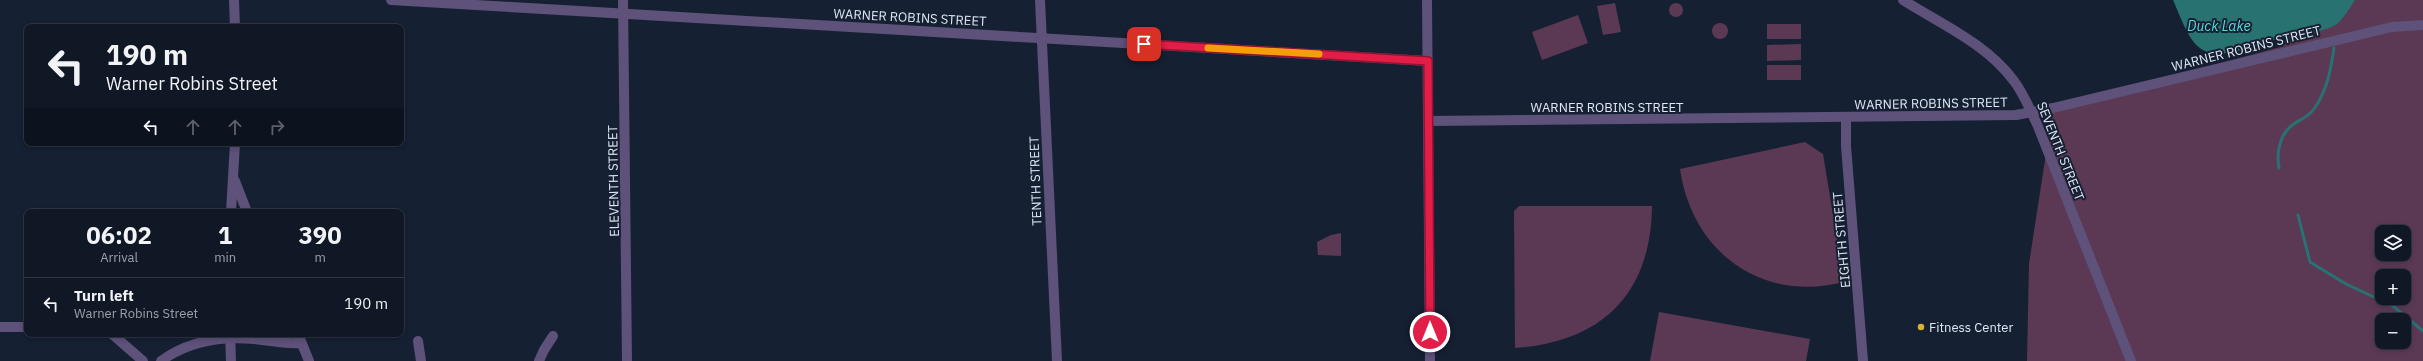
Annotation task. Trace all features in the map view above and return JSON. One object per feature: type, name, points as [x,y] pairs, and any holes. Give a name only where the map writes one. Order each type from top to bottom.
[{"type":"street","points":[[234,0],[234,24]]},
{"type":"street","name":"WARNER ROBINS STREET","points":[[391,0],[1428,61]]},
{"type":"street","name":"ELEVENTH STREET","points":[[623,0],[627,361]]},
{"type":"street","name":"TENTH STREET","points":[[1040,0],[1057,361]]},
{"type":"street","points":[[1427,0],[1430,361]]},
{"type":"street","name":"SEVENTH STREET","points":[[1903,0],[1992,56],[2015,82],[2031,112],[2130,361]]},
{"type":"street","name":"WARNER ROBINS STREET","points":[[1429,121],[1846,118],[2016,115],[2392,27],[2423,25]]},
{"type":"street","name":"EIGHTH STREET","points":[[1846,118],[1846,146],[1863,361]]},
{"type":"street","points":[[231,209],[235,146]]},
{"type":"street","points":[[233,177],[246,209]]},
{"type":"street","points":[[0,327],[24,327]]},
{"type":"street","points":[[539,361],[553,336]]},
{"type":"street","points":[[115,337],[143,361]]},
{"type":"street","points":[[161,361],[192,344],[205,339],[222,337]]},
{"type":"street","points":[[230,337],[231,361]]},
{"type":"street","points":[[238,337],[284,344],[300,338],[309,361]]},
{"type":"street","points":[[418,341],[421,361]]},
{"type":"shaded area","points":[[2293,0],[2423,0],[2423,361],[2027,361],[2029,264],[2053,108],[2284,46]]},
{"type":"shaded area","points":[[1615,3],[1621,32],[1603,35],[1597,6]]},
{"type":"shaded area","points":[[1676,3],[1681,5],[1683,10],[1681,15],[1676,17],[1671,15],[1669,10],[1671,5]]},
{"type":"shaded area","points":[[1578,15],[1588,43],[1542,60],[1532,32]]},
{"type":"shaded area","points":[[1720,23],[1726,25],[1728,31],[1726,37],[1720,39],[1714,37],[1712,31],[1714,25]]},
{"type":"shaded area","points":[[1767,24],[1801,24],[1801,39],[1767,39]]},
{"type":"shaded area","points":[[1801,44],[1801,60],[1767,61],[1767,45]]},
{"type":"shaded area","points":[[1767,65],[1801,65],[1801,80],[1767,80]]},
{"type":"shaded area","points":[[1805,142],[1823,154],[1844,282],[1814,287],[1785,285],[1759,277],[1735,264],[1715,247],[1699,225],[1687,199],[1680,169]]},
{"type":"shaded area","points":[[1519,206],[1652,206],[1649,237],[1642,265],[1631,288],[1615,308],[1596,324],[1573,336],[1546,344],[1515,348],[1514,211]]},
{"type":"shaded area","points":[[1341,233],[1341,256],[1318,255],[1317,242],[1331,235]]},
{"type":"shaded area","points":[[1659,312],[1810,339],[1806,361],[1650,361]]},
{"type":"water","name":"Duck Lake","points":[[2173,0],[2355,0],[2343,18],[2337,24],[2327,29],[2277,39],[2238,51],[2217,54],[2208,52],[2196,44],[2184,26]]},
{"type":"waterway","points":[[2279,168],[2278,155],[2280,143],[2290,127],[2310,114],[2322,95],[2328,80],[2334,48]]},
{"type":"waterway","points":[[2298,215],[2310,262],[2346,284],[2393,306],[2423,331]]},
{"type":"slow traffic","points":[[1208,48],[1319,54]]},
{"type":"place","name":"Fitness Center","points":[[1921,327]]},
{"type":"route","points":[[1144,44],[1428,61],[1430,332]]}]
